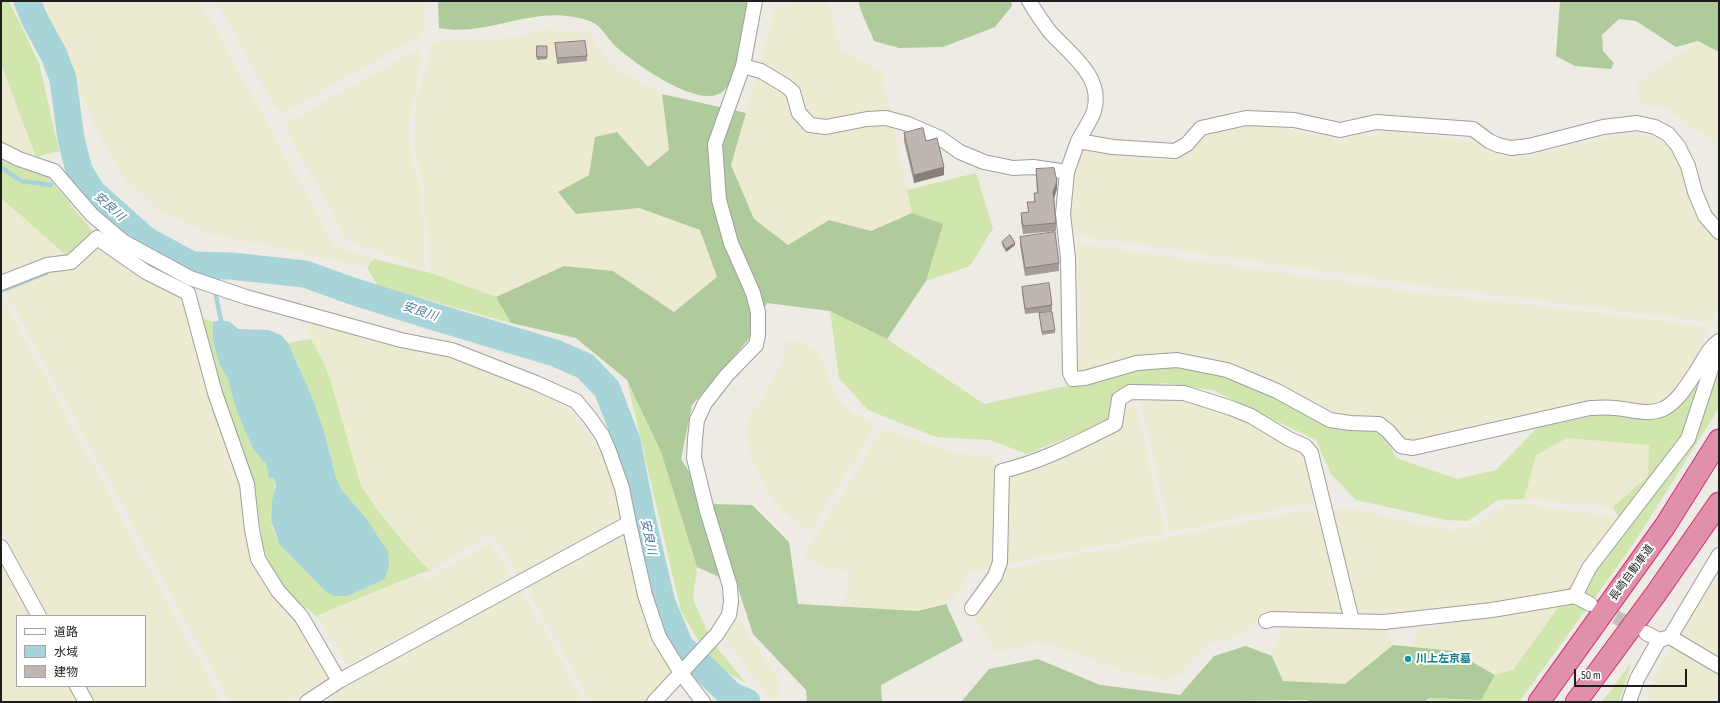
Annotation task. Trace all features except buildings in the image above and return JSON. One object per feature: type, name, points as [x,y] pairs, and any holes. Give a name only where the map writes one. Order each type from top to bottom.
[{"type":"highway","name":"長崎自動車道","points":[[1540,702],[1665,526],[1719,440]]},
{"type":"highway","points":[[1576,702],[1655,595],[1719,503]]},
{"type":"street","points":[[654,702],[717,634],[729,615],[731,602],[730,586],[707,511],[694,458],[697,420],[705,403],[726,376],[756,345],[758,335],[758,312],[753,293],[731,243],[719,200],[716,176],[715,144],[743,66],[755,1]]},
{"type":"street","points":[[1029,1],[1050,31],[1076,57],[1091,78],[1096,95],[1094,112],[1078,141],[1067,172],[1063,214],[1068,258],[1070,373],[1073,379],[1084,378],[1137,363],[1177,360],[1227,370],[1277,391],[1330,420],[1350,423],[1379,424],[1388,431],[1401,446],[1413,448],[1590,408],[1615,408],[1630,411],[1653,412],[1664,408],[1674,401],[1704,362],[1710,347],[1719,341]]},
{"type":"street","points":[[743,66],[761,71],[786,86],[792,92],[799,113],[810,125],[826,127],[867,119],[886,118],[908,124],[940,138],[960,152],[984,162],[1013,168],[1033,167],[1067,172]]},
{"type":"street","points":[[1078,141],[1113,147],[1175,151],[1187,144],[1201,128],[1246,118],[1294,120],[1340,130],[1376,122],[1473,129],[1493,143],[1511,148],[1528,146],[1603,127],[1636,123],[1655,127],[1668,134],[1678,146],[1688,166],[1694,192],[1705,216],[1719,232]]},
{"type":"street","points":[[1,150],[19,159],[54,171],[92,215],[124,242],[190,278],[246,296],[401,340],[452,350],[536,383],[576,401],[590,418],[609,451],[622,488],[645,596],[659,637],[681,673],[703,702]]},
{"type":"street","points":[[1,283],[47,265],[71,262],[97,238],[146,272],[188,293],[215,393],[247,484],[252,530],[258,559],[278,591],[302,616],[339,681]]},
{"type":"street","points":[[1575,596],[1589,568],[1688,439],[1719,345]]},
{"type":"street","points":[[972,608],[996,576],[1000,562],[1002,471],[1017,468],[1067,448],[1115,424],[1116,406],[1119,399],[1130,392],[1184,393],[1251,416],[1289,439],[1305,446],[1310,453],[1352,621]]},
{"type":"street","points":[[313,701],[339,681],[629,523]]},
{"type":"street","points":[[1,547],[38,615]]},
{"type":"street","points":[[1629,702],[1637,679],[1719,555]]},
{"type":"street","points":[[1266,621],[1272,619],[1384,622],[1424,619],[1492,610],[1575,596],[1590,604]]},
{"type":"street","points":[[1646,633],[1664,638],[1719,666]]},
{"type":"street","points":[[78,687],[86,702]]},
{"type":"green space","points":[[1,1],[9,1],[39,63],[59,151],[36,157],[1,64]]},
{"type":"green space","points":[[43,1],[200,1],[334,246],[374,259],[367,267],[212,234],[165,214],[125,180],[95,127]]},
{"type":"green space","points":[[216,1],[425,1],[424,26],[420,36],[284,112],[276,109]]},
{"type":"green space","points":[[438,1],[747,1],[747,9],[741,46],[729,82],[720,94],[705,96],[692,93],[678,87],[648,71],[615,46],[600,27],[589,21],[577,17],[557,15],[540,16],[473,29],[456,30],[439,28]]},
{"type":"green space","points":[[800,1],[828,1],[840,49],[882,72],[912,213],[871,231],[829,220],[789,245],[754,219],[731,165],[775,9]]},
{"type":"green space","points":[[859,1],[1011,1],[1012,6],[995,27],[943,47],[899,48],[874,41]]},
{"type":"green space","points":[[1560,1],[1719,1],[1719,52],[1698,41],[1676,47],[1636,21],[1619,19],[1602,35],[1603,51],[1614,63],[1611,69],[1575,66],[1556,56]]},
{"type":"green space","points":[[549,30],[588,33],[612,66],[662,94],[669,150],[648,167],[617,132],[589,175],[576,214],[639,208],[700,230],[717,277],[674,312],[613,271],[564,266],[496,297],[431,273],[423,186],[415,152],[415,107],[433,42],[500,39]]},
{"type":"green space","points":[[1698,41],[1719,52],[1719,156],[1714,142],[1667,109],[1640,103],[1637,83]]},
{"type":"green space","points":[[418,49],[422,58],[409,123],[411,158],[420,188],[424,269],[350,241],[344,234],[285,128],[287,123]]},
{"type":"green space","points":[[1,64],[36,157],[1,142]]},
{"type":"green space","points":[[662,94],[746,113],[731,165],[754,219],[788,245],[829,220],[871,231],[912,213],[943,224],[926,281],[887,339],[830,311],[767,303],[748,340],[692,405],[681,459],[709,504],[752,505],[789,542],[798,604],[918,611],[946,604],[963,641],[881,685],[882,702],[807,702],[806,690],[753,634],[737,585],[697,567],[661,452],[627,380],[576,338],[511,323],[496,297],[564,266],[613,271],[674,312],[717,277],[700,230],[639,208],[576,214],[558,192],[589,175],[595,137],[617,132],[648,167],[669,150]]},
{"type":"green space","points":[[1243,126],[1276,127],[1344,141],[1359,133],[1374,137],[1381,130],[1475,142],[1489,151],[1505,157],[1530,156],[1612,136],[1633,134],[1654,137],[1667,144],[1679,161],[1685,191],[1695,214],[1708,231],[1719,240],[1719,305],[1711,322],[1455,290],[1071,234],[1070,194],[1080,154],[1085,150],[1143,160],[1175,159],[1186,155],[1205,133],[1224,131]]},
{"type":"green space","points":[[1,156],[48,177],[93,232],[66,255],[1,198]]},
{"type":"green space","points":[[976,173],[993,228],[970,266],[926,281],[943,224],[912,213],[907,190]]},
{"type":"green space","points":[[1,198],[66,255],[43,260],[1,277]]},
{"type":"green space","points":[[1076,243],[1418,293],[1708,327],[1692,365],[1674,392],[1660,403],[1410,442],[1402,438],[1389,422],[1339,415],[1321,405],[1244,370],[1194,356],[1152,353],[1084,371],[1078,369],[1080,311]]},
{"type":"green space","points":[[97,249],[161,288],[181,296],[225,445],[243,486],[247,536],[254,569],[268,591],[294,616],[329,675],[327,681],[287,702],[230,702],[5,292],[54,271],[76,267]]},
{"type":"green space","points":[[374,259],[431,273],[496,297],[511,323],[378,286],[367,267]]},
{"type":"green space","points":[[1,296],[221,702],[95,702],[87,687],[146,687],[146,615],[47,615],[1,530]]},
{"type":"green space","points":[[830,311],[887,339],[984,404],[1143,369],[1179,366],[1225,375],[1333,427],[1383,433],[1396,458],[1457,479],[1496,470],[1537,428],[1601,414],[1672,410],[1719,365],[1719,408],[1632,546],[1519,702],[1429,702],[1430,698],[1481,700],[1495,675],[1513,670],[1560,605],[1565,592],[1618,517],[1613,507],[1648,476],[1649,445],[1567,438],[1536,455],[1524,499],[1498,500],[1468,521],[1446,520],[1356,500],[1331,474],[1316,440],[1212,390],[1165,383],[1121,389],[1111,401],[1110,420],[1027,454],[990,440],[936,437],[868,410],[839,378]]},
{"type":"green space","points":[[200,317],[213,322],[213,341],[219,363],[229,381],[233,400],[244,429],[254,450],[266,464],[269,477],[274,478],[275,489],[271,510],[271,521],[281,546],[290,556],[312,574],[348,596],[385,579],[366,518],[341,489],[336,478],[324,431],[312,397],[288,343],[311,339],[324,363],[330,379],[361,486],[376,508],[404,543],[430,571],[418,574],[316,616],[279,585],[263,548],[254,479],[227,424],[223,394],[211,362]]},
{"type":"green space","points":[[304,321],[458,359],[547,395],[572,413],[593,440],[612,475],[622,517],[518,575],[492,532],[430,571],[404,543],[376,508],[361,486],[330,379]]},
{"type":"green space","points":[[787,339],[813,348],[823,359],[829,379],[838,397],[856,415],[869,421],[872,432],[809,533],[780,508],[765,487],[752,460],[746,433],[748,418],[761,401],[783,361]]},
{"type":"green space","points":[[627,380],[661,452],[697,567],[693,600],[713,643],[746,683],[713,665],[681,611]]},
{"type":"green space","points":[[1177,399],[1230,413],[1261,432],[1303,454],[1315,505],[1303,504],[1170,532],[1141,402]]},
{"type":"green space","points":[[1122,406],[1136,407],[1165,533],[1006,564],[1007,482],[1010,478],[1070,453],[1121,428],[1123,423]]},
{"type":"green space","points":[[883,429],[952,452],[992,457],[996,464],[995,562],[993,568],[971,572],[959,591],[946,604],[918,611],[844,608],[851,572],[819,565],[804,555]]},
{"type":"green space","points":[[1567,438],[1649,445],[1648,476],[1613,507],[1524,499],[1536,455]]},
{"type":"green space","points":[[1517,503],[1618,517],[1565,592],[1416,615],[1360,614],[1353,607],[1330,509],[1350,508],[1451,531],[1475,526],[1502,507]]},
{"type":"green space","points":[[1307,510],[1317,511],[1343,608],[1339,613],[1268,612],[1262,615],[1252,626],[1239,636],[1207,643],[1179,676],[1165,680],[1134,674],[1053,646],[1036,644],[999,652],[995,651],[974,616],[1003,577],[1005,569]]},
{"type":"green space","points":[[620,534],[626,536],[637,590],[650,630],[670,665],[672,673],[645,702],[591,702],[525,586]]},
{"type":"green space","points":[[491,543],[512,578],[348,665],[316,616],[418,574],[425,580]]},
{"type":"green space","points":[[1,559],[31,615],[16,615],[16,687],[72,687],[80,702],[1,702]]},
{"type":"green space","points":[[1719,569],[1719,659],[1680,636],[1709,582]]},
{"type":"green space","points":[[521,590],[584,702],[329,702],[334,692]]},
{"type":"green space","points":[[1560,605],[1513,670],[1495,675],[1453,651],[1412,647],[1417,629]]},
{"type":"green space","points":[[736,615],[779,680],[777,702],[773,702],[723,637]]},
{"type":"green space","points":[[1386,628],[1393,645],[1345,684],[1283,681],[1272,656],[1281,629]]},
{"type":"green space","points":[[1393,645],[1453,651],[1495,675],[1481,700],[1430,698],[1424,702],[1311,702],[1306,700],[1232,702],[961,702],[989,669],[1038,659],[1100,685],[1180,695],[1214,656],[1246,646],[1272,656],[1283,681],[1345,684]]},
{"type":"green space","points":[[1671,647],[1719,673],[1719,702],[1647,702],[1652,679]]},
{"type":"green space","points":[[1631,663],[1619,702],[1602,702]]},
{"type":"water","points":[[221,320],[230,322],[238,329],[268,330],[281,335],[288,343],[312,397],[324,431],[336,478],[341,489],[366,518],[388,552],[389,565],[385,579],[348,596],[335,596],[325,591],[280,545],[271,521],[272,500],[276,486],[274,478],[269,478],[266,464],[254,450],[244,429],[233,400],[229,381],[219,363],[213,341],[213,322]]},
{"type":"waterway","name":"安良川","points":[[27,1],[35,20],[54,55],[63,79],[71,139],[79,170],[92,192],[146,240],[192,265],[231,266],[305,274],[352,291],[555,353],[585,366],[607,389],[627,441],[644,527],[662,603],[680,646],[731,695],[747,702]]},
{"type":"waterway","points":[[1,167],[21,181],[51,185]]},
{"type":"waterway","points":[[192,265],[218,280]]},
{"type":"waterway","points":[[1,291],[46,273]]},
{"type":"waterway","points":[[216,296],[221,320]]},
{"type":"tunnel","points":[[1597,607],[1640,630]]},
{"type":"place","name":"川上左京墓","points":[[1408,659]]}]
